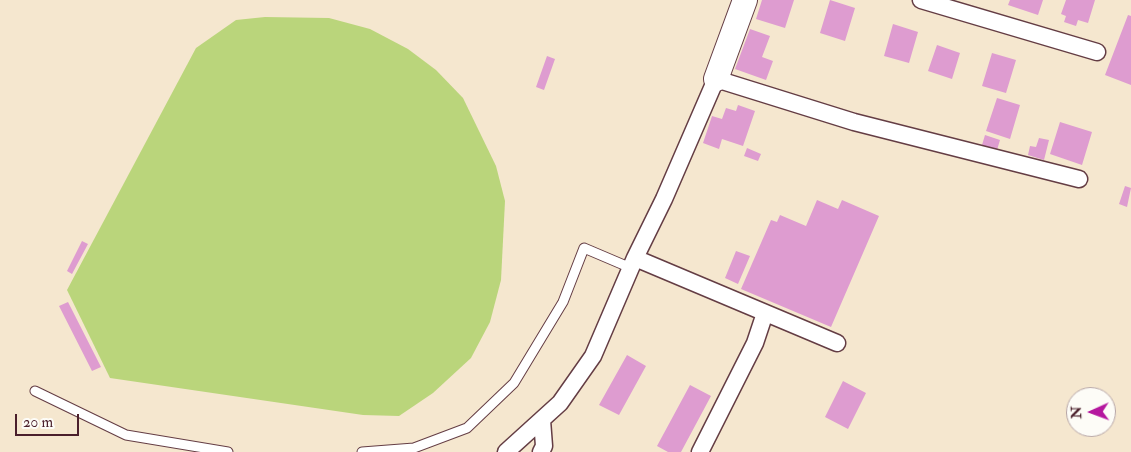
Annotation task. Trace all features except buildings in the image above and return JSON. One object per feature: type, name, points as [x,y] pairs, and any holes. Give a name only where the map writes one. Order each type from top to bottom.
[{"type":"street","points":[[506,452],[560,403],[593,356],[716,79],[745,0]]},
{"type":"street","points":[[921,0],[1097,52]]},
{"type":"street","points":[[716,79],[854,122],[1079,179]]},
{"type":"street","points":[[633,263],[765,313],[837,344]]},
{"type":"street","points":[[700,452],[755,343],[765,313]]},
{"type":"street","points":[[541,452],[544,446],[542,420]]},
{"type":"lane","points":[[362,452],[414,448],[467,428],[514,383],[563,302],[584,248],[633,263]]},
{"type":"lane","points":[[35,391],[126,435],[228,452]]},
{"type":"green space","points":[[265,17],[329,18],[370,29],[408,49],[436,70],[463,98],[496,166],[505,201],[501,280],[490,322],[471,358],[433,393],[399,416],[363,415],[110,378],[67,290],[196,48],[236,20]]}]
